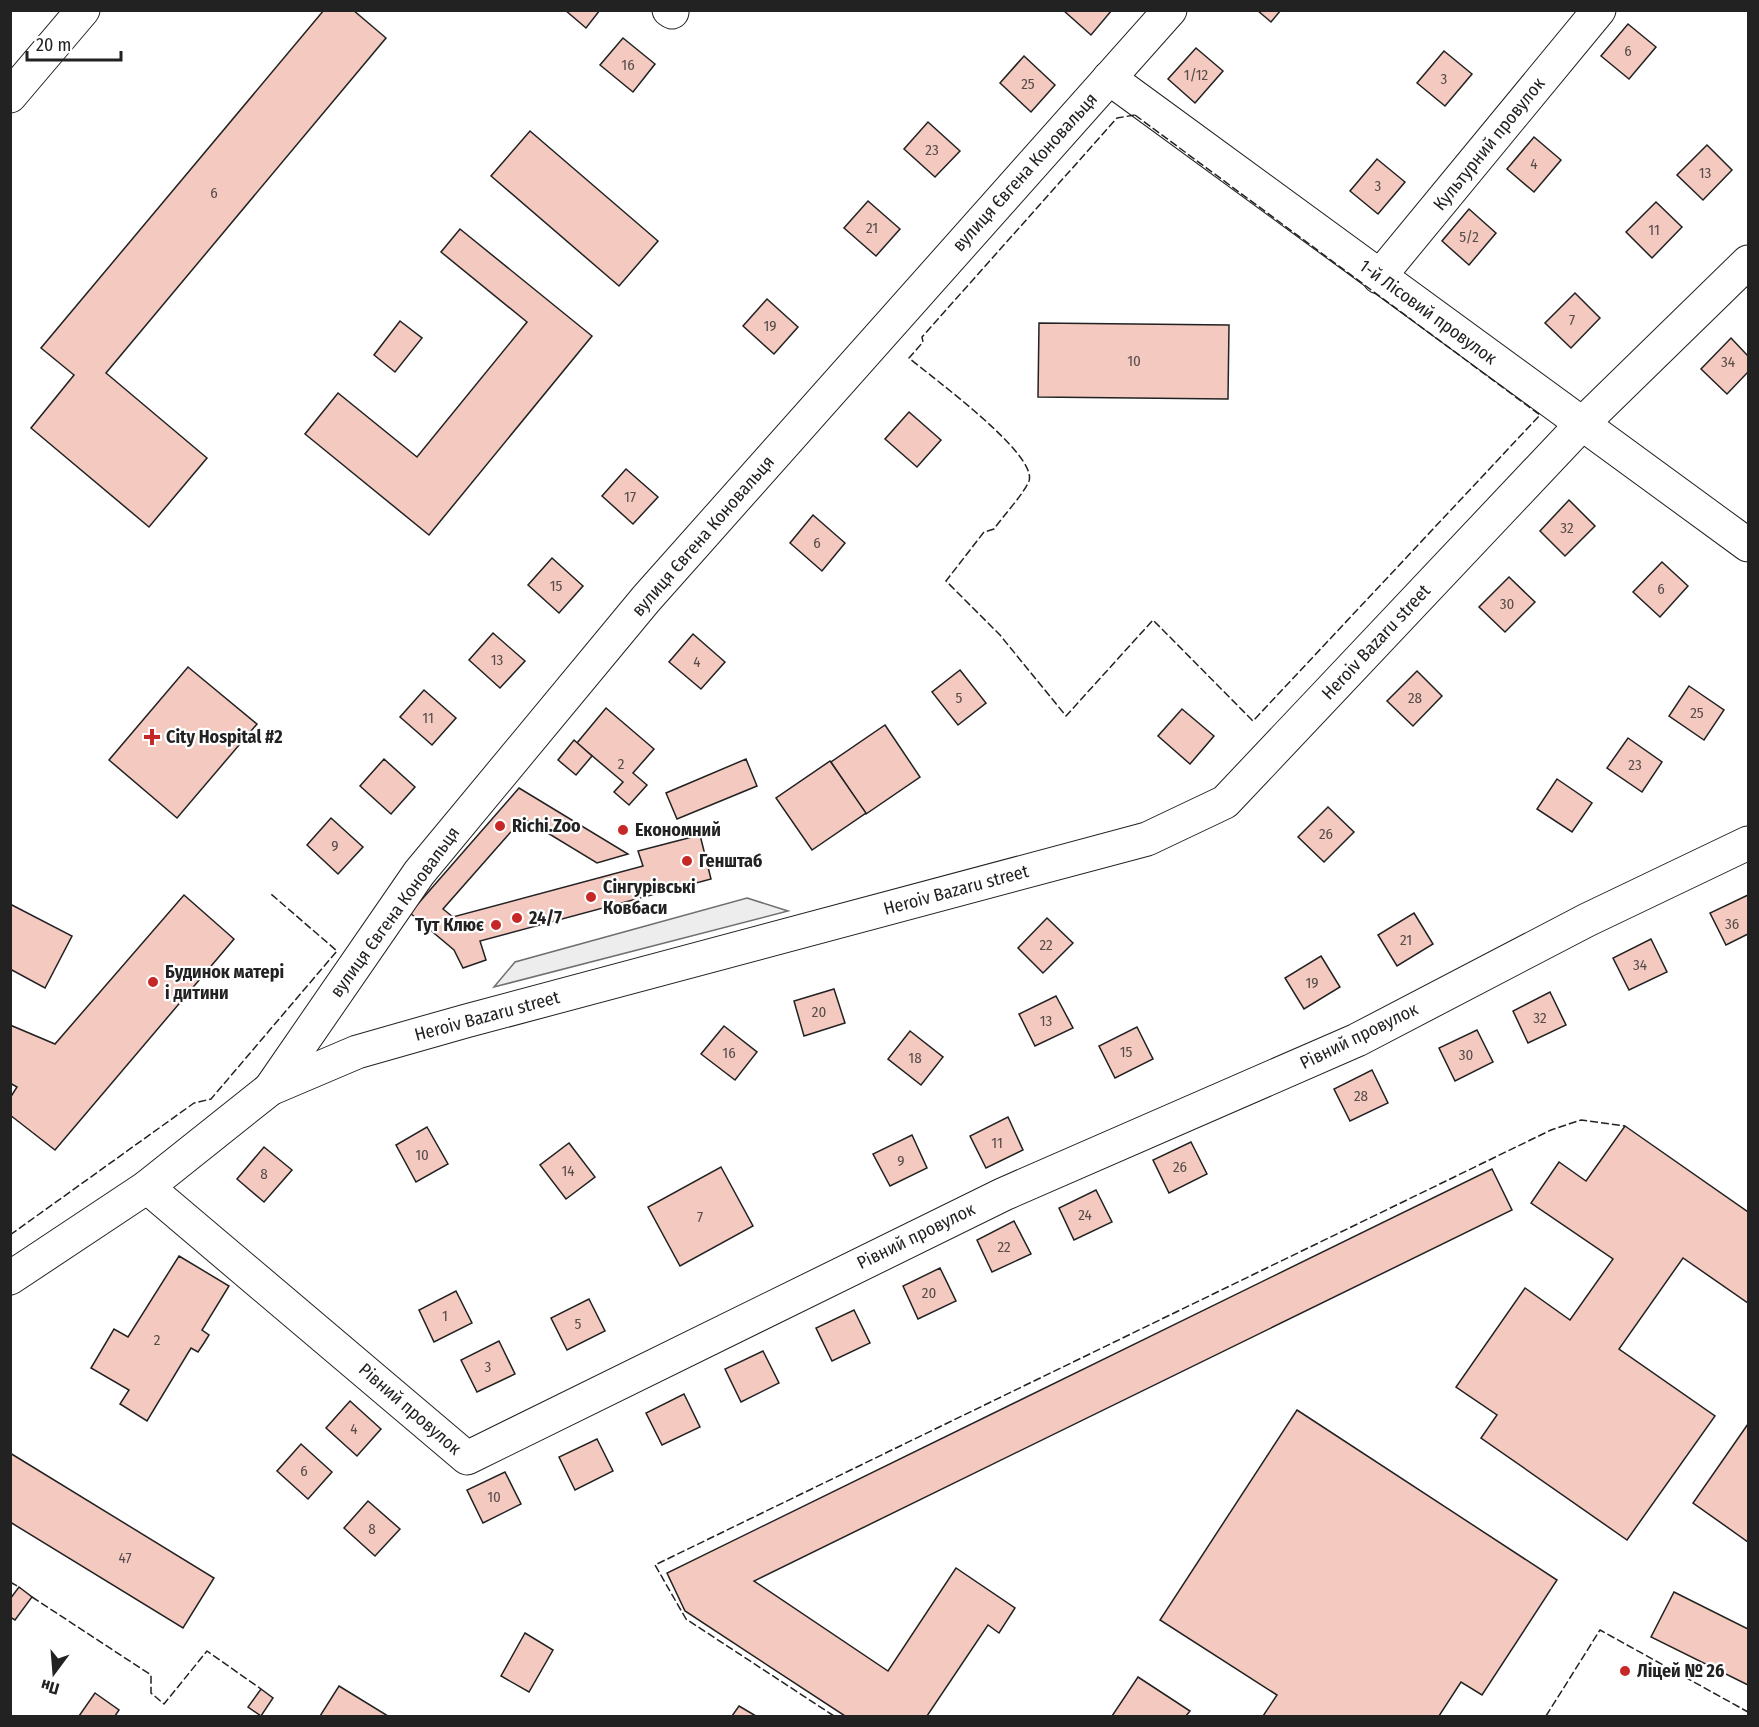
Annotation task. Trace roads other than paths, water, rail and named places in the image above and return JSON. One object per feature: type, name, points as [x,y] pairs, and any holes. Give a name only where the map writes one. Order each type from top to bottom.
[{"type":"street","points":[[14,84],[83,10]]},
{"type":"street","name":"вулиця Євгена Коновальця","points":[[270,1089],[419,873],[646,599],[1170,10]]},
{"type":"street","name":"Культурний провулок","points":[[1379,277],[1599,10]]},
{"type":"street","name":"1-й Лісовий провулок","points":[[1109,78],[1749,545]]},
{"type":"street","name":"Heroiv Bazaru street","points":[[10,1278],[147,1186],[270,1089],[357,1052],[1147,839],[1225,802],[1583,423],[1749,262]]},
{"type":"street","name":"Рівний провулок","points":[[147,1186],[467,1458],[1004,1194],[1357,1040],[1587,920],[1749,843]]},
{"type":"place","name":"City Hospital #2","points":[[152,737]]},
{"type":"place","name":"Richi.Zoo","points":[[500,826]]},
{"type":"place","name":"Економний","points":[[623,830]]},
{"type":"place","name":"Генштаб","points":[[687,861]]},
{"type":"place","name":"Сінгурівські Ковбаси","points":[[591,897]]},
{"type":"place","name":"24/7","points":[[517,918]]},
{"type":"place","name":"Тут Клює","points":[[496,925]]},
{"type":"place","name":"Будинок матері і дитини","points":[[153,982]]},
{"type":"place","name":"Ліцей № 26","points":[[1625,1671]]}]
